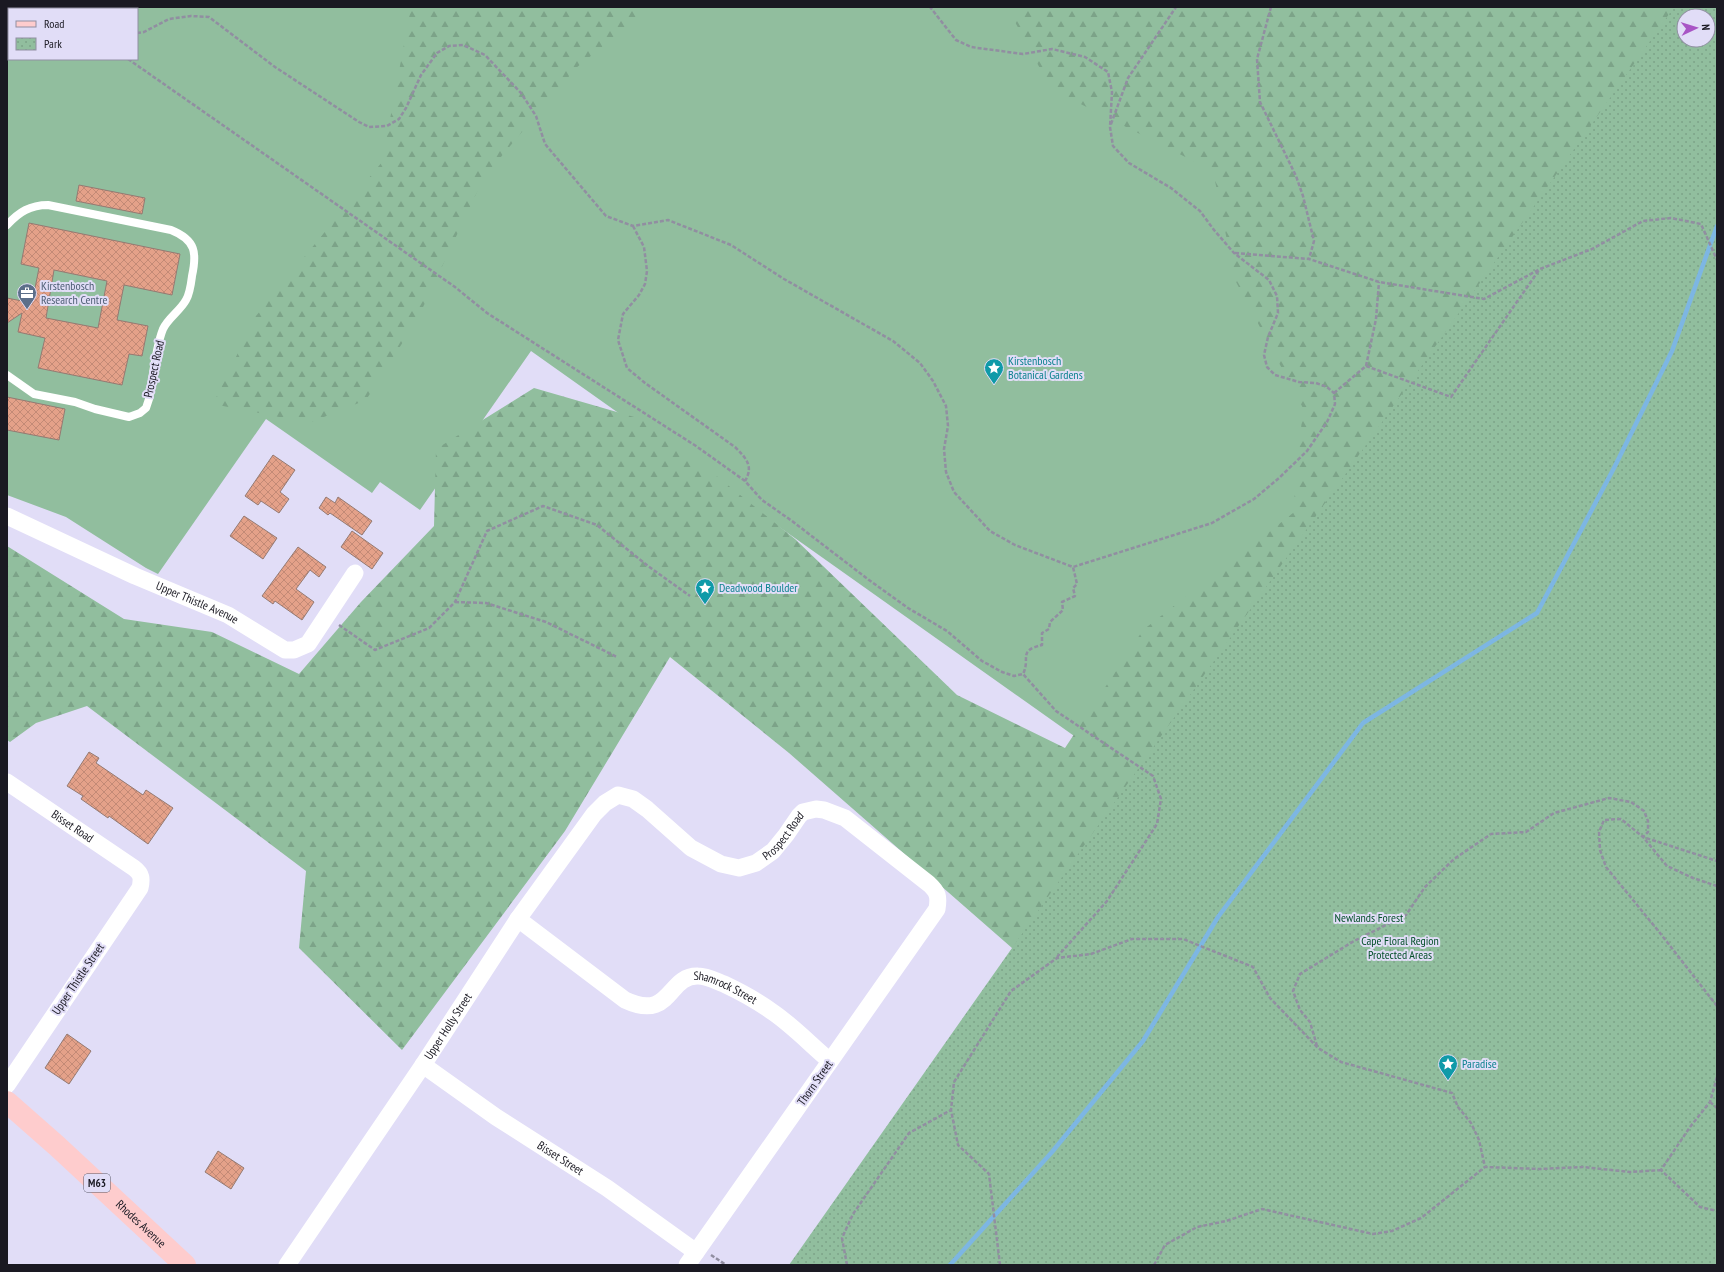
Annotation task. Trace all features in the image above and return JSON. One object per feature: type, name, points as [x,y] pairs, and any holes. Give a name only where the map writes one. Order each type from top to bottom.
[{"type":"main road","name":"Rhodes Avenue","points":[[7,1102],[57,1146],[185,1265]]},
{"type":"street","name":"Upper Thistle Avenue","points":[[7,516],[135,576],[228,614],[285,650],[294,650],[308,644],[355,573]]},
{"type":"street","name":"Bisset Road","points":[[8,785],[138,872]]},
{"type":"street","name":"Prospect Road","points":[[618,795],[633,799],[647,809],[691,848],[721,864],[739,868],[756,863],[773,851],[786,835],[798,816],[803,812],[816,809],[824,810],[845,818],[929,884],[936,891],[939,899]]},
{"type":"street","name":"Upper Holly Street","points":[[287,1265],[423,1065],[518,919],[594,814],[605,803],[618,795]]},
{"type":"street","name":"Upper Thistle Street","points":[[7,1085],[140,888],[141,881],[138,872]]},
{"type":"street","name":"Thorn Street","points":[[692,1259],[937,909],[939,899]]},
{"type":"street","name":"Shamrock Street","points":[[518,919],[630,1003],[646,1007],[658,1004],[667,998],[676,987],[689,977],[707,977],[739,991],[775,1014],[830,1061]]},
{"type":"street","name":"Bisset Street","points":[[423,1065],[496,1117],[607,1188],[692,1259]]},
{"type":"lane","name":"Prospect Road","points":[[7,224],[22,211],[32,206],[48,205],[171,230],[182,234],[194,249],[196,260],[190,290],[186,300],[164,328],[160,338],[149,399],[146,408],[140,413],[129,417],[94,409],[75,402],[34,394],[7,375]]},
{"type":"path","points":[[138,32],[144,32],[169,19],[191,16],[209,17],[275,67],[359,122],[370,127],[387,126],[399,119],[406,108],[421,75],[437,53],[449,46],[463,45],[485,55],[521,93],[536,116],[545,144],[606,216],[633,226],[668,220],[731,245],[778,275],[893,341],[920,363],[934,381],[946,406],[948,426],[944,449],[946,472],[954,492],[990,531],[1015,545],[1073,567],[1212,523],[1254,499],[1279,478],[1307,451],[1327,422],[1335,404],[1334,393],[1327,387],[1316,383],[1299,382],[1275,375],[1268,368],[1264,355],[1268,337],[1278,313],[1277,296],[1269,280],[1234,252],[1214,230],[1200,211],[1171,188],[1129,163],[1113,146],[1110,127],[1112,92],[1108,72],[1085,57],[1052,49],[1023,54],[971,47],[956,40],[930,7]]},
{"type":"path","points":[[1110,127],[1128,78],[1176,7]]},
{"type":"path","points":[[1271,7],[1257,59],[1260,102],[1296,176],[1303,196],[1314,241],[1309,259]]},
{"type":"path","points":[[129,60],[454,287],[488,313],[696,446],[745,481],[762,500],[908,608],[948,631],[982,661],[1002,672],[1014,676],[1023,674]]},
{"type":"path","points":[[1234,252],[1309,259],[1379,282],[1484,299],[1540,269],[1592,249],[1643,220],[1670,218],[1701,224],[1717,260]]},
{"type":"path","points":[[633,226],[644,247],[647,271],[645,284],[639,295],[623,314],[618,340],[627,368],[644,383],[735,447],[744,456],[750,468],[749,475],[745,481]]},
{"type":"path","points":[[1366,366],[1451,397],[1540,269]]},
{"type":"path","points":[[1334,393],[1366,366],[1376,319],[1379,282]]},
{"type":"path","points":[[327,616],[375,650],[429,628],[455,602],[487,531],[542,506],[597,525],[648,566],[690,596]]},
{"type":"path","points":[[1023,674],[1027,651],[1031,648],[1042,645],[1042,633],[1049,629],[1050,622],[1063,610],[1062,602],[1075,596],[1073,588],[1077,584],[1073,567]]},
{"type":"path","points":[[455,602],[486,603],[546,622],[618,656]]},
{"type":"path","points":[[1000,1265],[989,1174],[958,1145],[951,1110],[954,1082],[1011,991],[1057,958],[1112,894],[1157,824],[1161,799],[1153,776],[1056,710],[1023,674]]},
{"type":"path","points":[[1318,1048],[1310,1022],[1300,1010],[1293,991],[1300,974],[1354,941],[1406,915],[1425,887],[1449,864],[1491,834],[1526,832],[1554,813],[1609,798],[1631,802],[1644,811],[1648,821],[1648,832],[1643,836]]},
{"type":"path","points":[[1717,886],[1693,878],[1667,866],[1643,836],[1621,819],[1604,820],[1599,832],[1600,850],[1606,867],[1660,932],[1717,1006]]},
{"type":"path","points":[[1643,836],[1717,861]]},
{"type":"path","points":[[1057,958],[1091,954],[1132,939],[1182,939],[1253,966],[1270,998],[1318,1048],[1341,1062],[1452,1093],[1458,1107],[1471,1123],[1479,1140],[1485,1167]]},
{"type":"path","points":[[1660,1170],[1690,1127],[1710,1102],[1717,1077]]},
{"type":"path","points":[[1710,1102],[1717,1108]]},
{"type":"path","points":[[847,1265],[842,1238],[853,1214],[909,1133],[951,1110]]},
{"type":"path","points":[[1154,1265],[1166,1245],[1198,1227],[1262,1209],[1372,1234],[1392,1231],[1420,1218],[1485,1167],[1540,1169],[1583,1167],[1630,1172],[1660,1170],[1700,1207],[1717,1211]]},
{"type":"green space","name":"Kirstenbosch Botanical Gardens","points":[[7,7],[1674,7],[1132,777],[531,351],[420,510],[380,482],[372,493],[266,419],[158,574],[146,568],[66,517],[7,495]]},
{"type":"green space","points":[[411,7],[651,7],[576,68],[484,177],[417,320],[366,400],[309,423],[213,404],[256,316],[382,162]]},
{"type":"green space","name":"Newlands Forest","points":[[1007,7],[1717,7],[1717,1265],[1012,948],[789,753],[670,657],[565,831],[402,1050],[299,948],[306,871],[87,706],[36,723],[10,742],[7,740],[7,546],[124,619],[212,632],[299,674],[361,602],[434,526],[436,449],[534,388],[648,421],[795,539],[957,695],[1065,748],[1143,630],[1293,513],[1303,408],[1235,280],[1213,171],[1051,89]]},
{"type":"green space","name":"Cape Floral Region Protected Areas","points":[[1674,7],[1717,7],[1717,1265],[789,1265]]},
{"type":"building","points":[[79,185],[145,198],[142,214],[76,201]]},
{"type":"building","name":"Kirstenbosch Research Centre","points":[[29,223],[180,254],[172,295],[124,285],[117,320],[148,326],[142,356],[129,354],[122,385],[38,368],[45,338],[18,332],[22,313],[7,323],[7,298],[32,303],[39,268],[21,264]],"holes":[[[54,270],[107,281],[98,328],[46,318]]]},
{"type":"building","points":[[7,397],[65,409],[59,440],[7,430]]},
{"type":"building","points":[[273,455],[295,470],[280,492],[289,499],[279,513],[261,501],[258,505],[245,496]]},
{"type":"building","points":[[326,497],[335,503],[338,497],[372,521],[362,535],[330,513],[328,515],[319,508]]},
{"type":"building","points":[[244,516],[277,538],[263,559],[230,536]]},
{"type":"building","points":[[352,531],[383,553],[372,569],[341,547]]},
{"type":"building","points":[[298,547],[326,567],[319,577],[310,570],[296,589],[314,602],[302,620],[275,601],[273,604],[262,596]]},
{"type":"building","points":[[89,752],[99,758],[96,763],[143,795],[146,790],[173,808],[148,844],[109,816],[108,818],[81,799],[83,796],[67,786]]},
{"type":"building","points":[[67,1034],[91,1051],[69,1084],[45,1068]]},
{"type":"building","points":[[218,1151],[244,1168],[231,1189],[205,1172]]},
{"type":"waterway","points":[[950,1265],[1052,1152],[1143,1041],[1218,917],[1363,723],[1537,613],[1614,468],[1672,351],[1717,226]]},
{"type":"place","name":"Kirstenbosch Research Centre","points":[[27,310]]},
{"type":"place","name":"Kirstenbosch Botanical Gardens","points":[[994,385]]},
{"type":"place","name":"Deadwood Boulder","points":[[705,605]]},
{"type":"place","name":"Paradise","points":[[1448,1081]]}]
